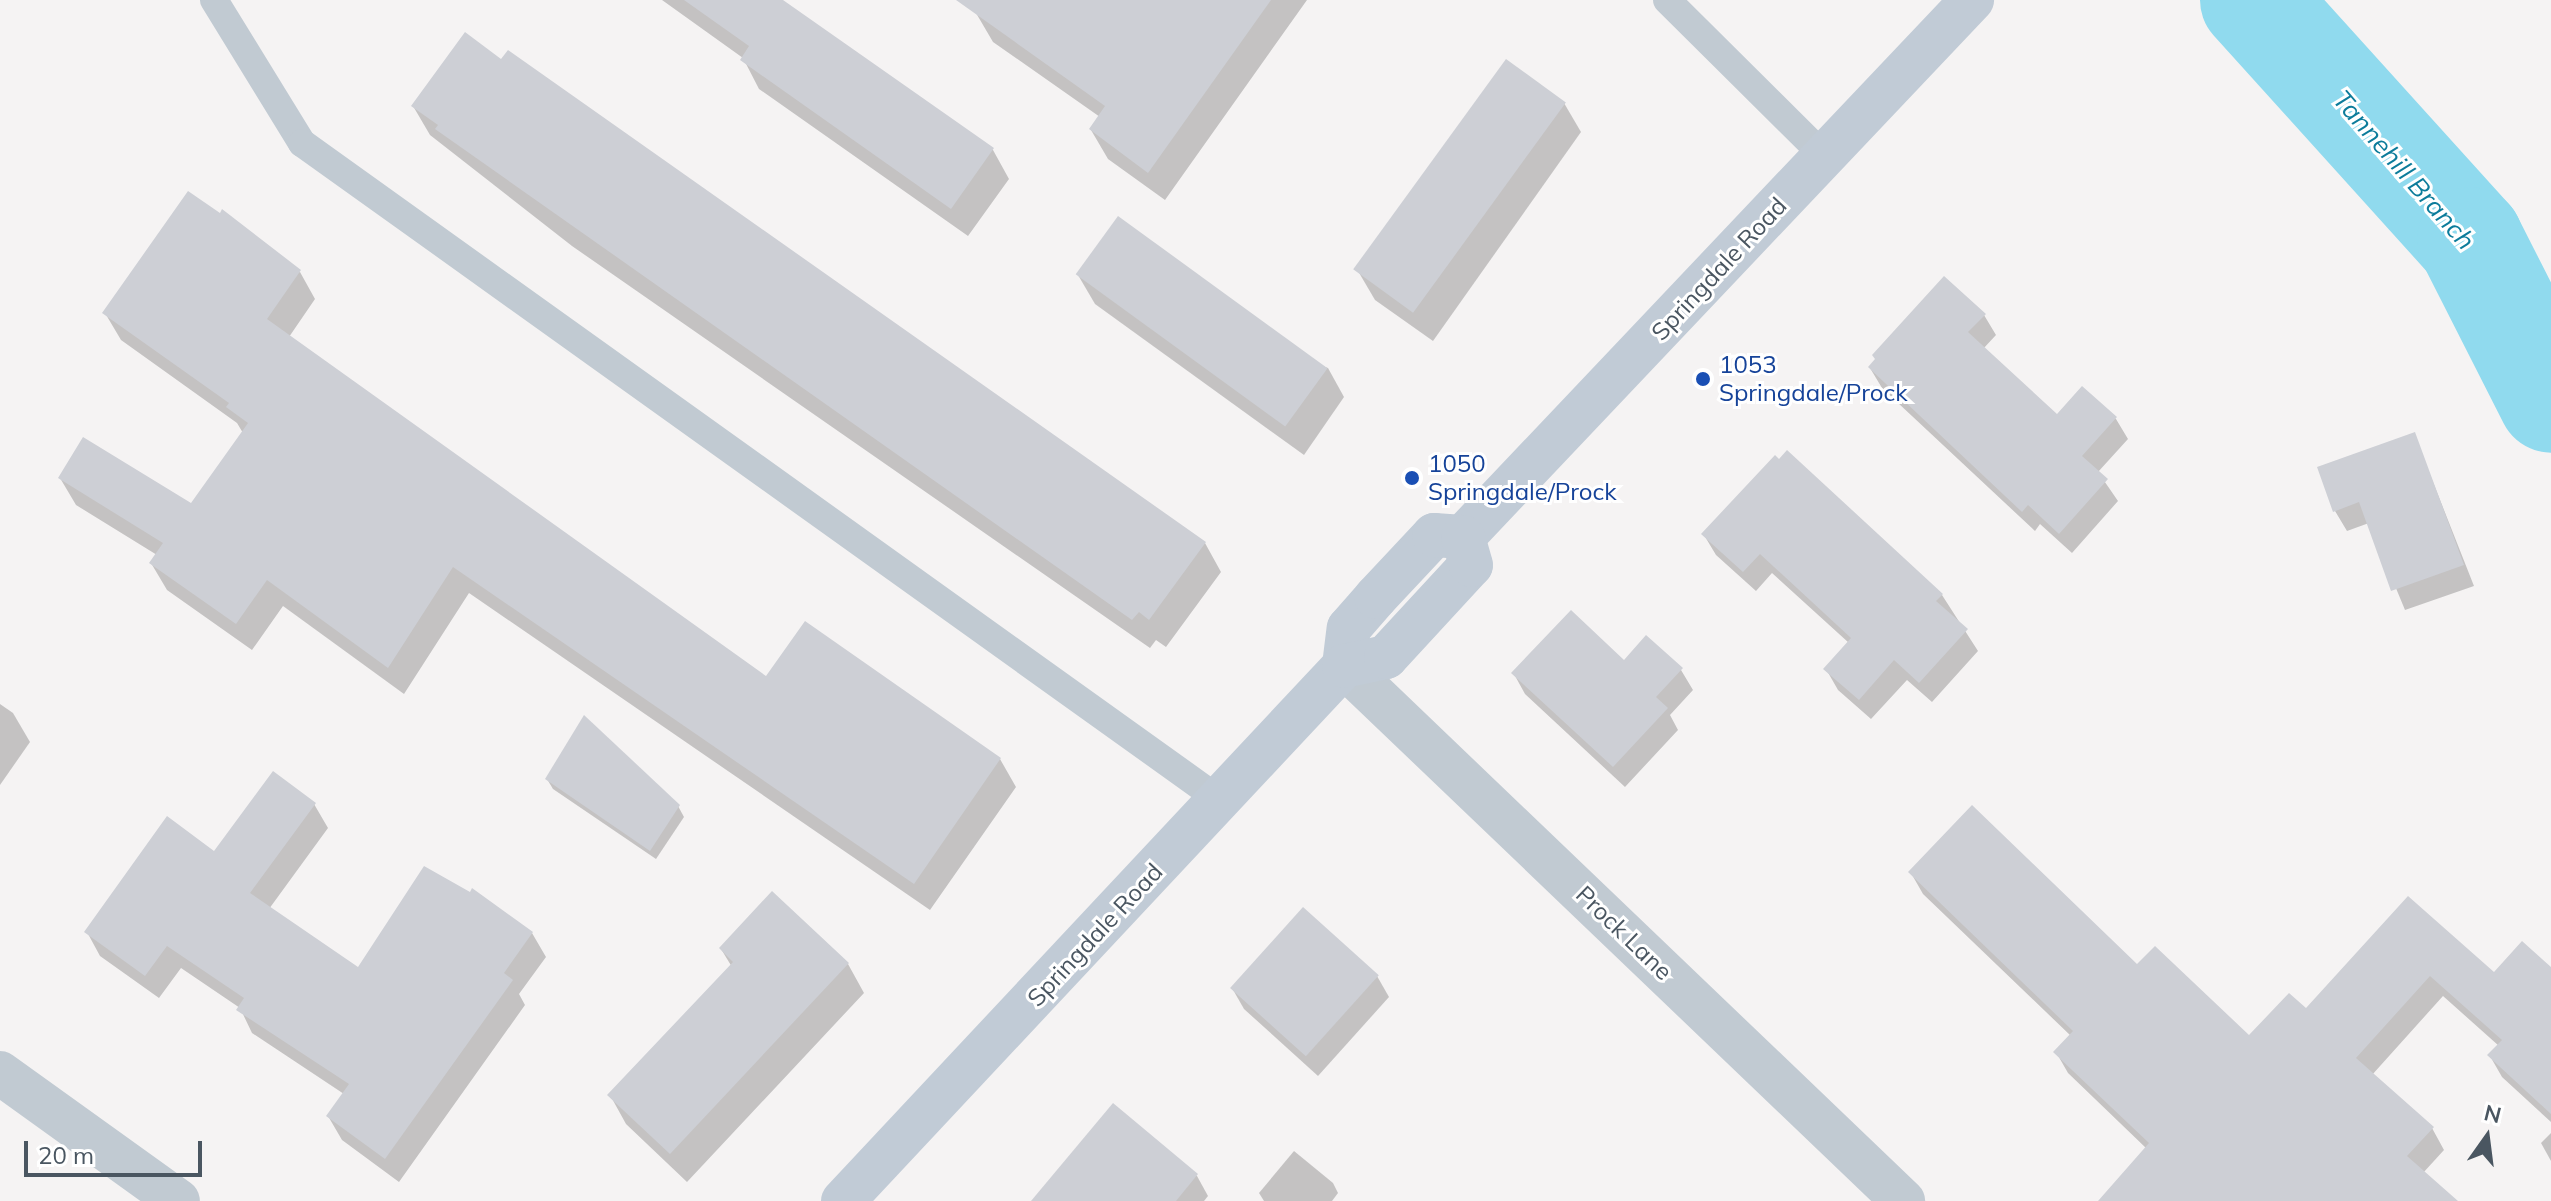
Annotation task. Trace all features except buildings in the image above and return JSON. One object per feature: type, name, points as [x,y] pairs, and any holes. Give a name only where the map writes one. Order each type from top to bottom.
[{"type":"main road","name":"Springdale Road","points":[[843,1201],[1221,801],[1344,666],[1349,628],[1434,535],[1463,537],[1972,0]]},
{"type":"street","name":"Prock Lane","points":[[1344,666],[1903,1201]]},
{"type":"street","points":[[0,1073],[178,1201]]},
{"type":"lane","points":[[214,0],[302,143],[1221,801]]},
{"type":"lane","points":[[1667,0],[1825,157]]},
{"type":"waterway","name":"Tannehill Branch","points":[[2253,0],[2470,240],[2551,400]]},
{"type":"place","name":"1053 Springdale/Prock","points":[[1703,379]]},
{"type":"place","name":"1050 Springdale/Prock","points":[[1412,478]]}]
